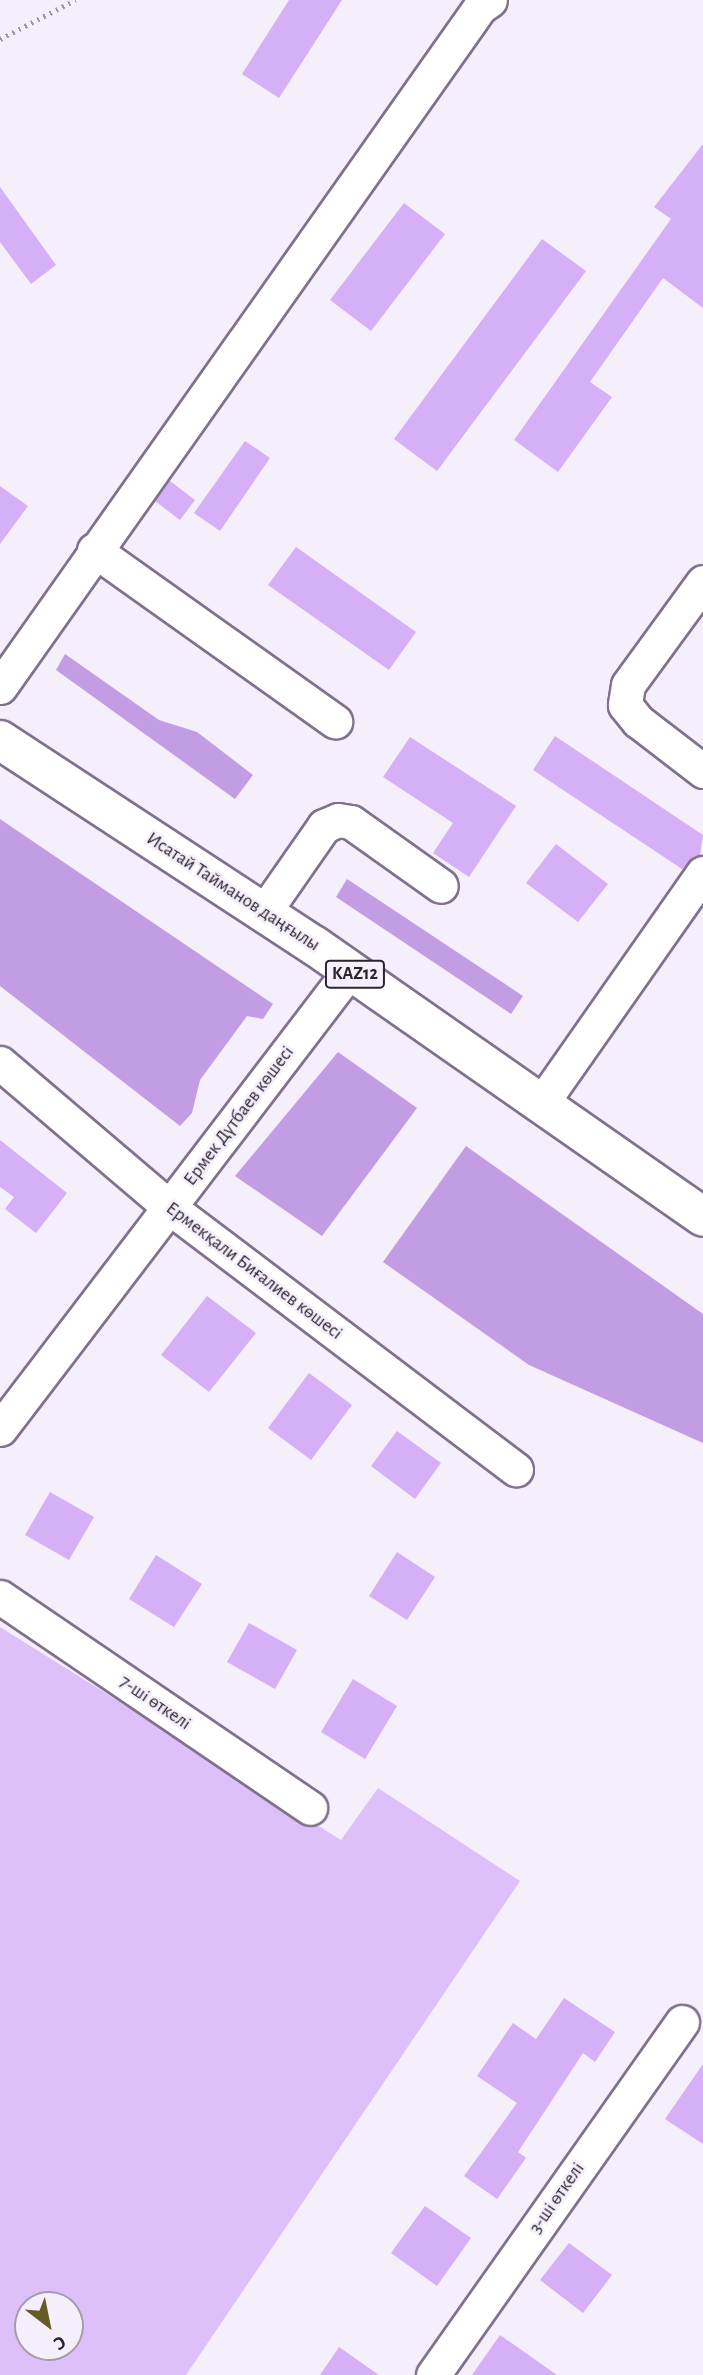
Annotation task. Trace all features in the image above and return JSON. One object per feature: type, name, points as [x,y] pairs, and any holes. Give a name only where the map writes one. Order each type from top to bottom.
[{"type":"main road","name":"Исатай Тайманов даңғылы","points":[[0,740],[350,970],[703,1217]]},
{"type":"street","points":[[0,687],[94,550],[480,7],[490,0]]},
{"type":"street","points":[[94,550],[335,721]]},
{"type":"street","points":[[703,582],[628,685],[625,705],[638,721],[703,771]]},
{"type":"street","points":[[264,912],[324,826],[338,820],[351,822],[441,886]]},
{"type":"street","points":[[541,1104],[703,873]]},
{"type":"street","name":"Ермек Дүтбаев көшесi","points":[[0,1429],[350,970]]},
{"type":"street","name":"Ермекқали Биғалиев көшесі","points":[[0,1063],[169,1207],[516,1469]]},
{"type":"street","name":"7-шi өткелi","points":[[0,1597],[310,1808]]},
{"type":"street","name":"3-шi өткелi","points":[[433,2375],[682,2022]]},
{"type":"path","points":[[0,39],[75,0]]},
{"type":"shaded area","points":[[65,654],[159,720],[197,732],[253,775],[235,799],[56,670]]},
{"type":"shaded area","points":[[0,819],[273,1004],[263,1019],[247,1016],[200,1080],[192,1113],[180,1126],[0,986]]},
{"type":"shaded area","points":[[347,879],[523,996],[511,1014],[336,897]]},
{"type":"shaded area","points":[[338,1052],[417,1108],[322,1236],[235,1176]]},
{"type":"shaded area","points":[[466,1146],[703,1314],[703,1443],[529,1365],[383,1262]]},
{"type":"shaded area","points":[[0,1627],[341,1840],[378,1788],[520,1881],[186,2375],[0,2375]]},
{"type":"building","points":[[289,0],[342,0],[279,98],[242,74]]},
{"type":"building","points":[[703,144],[703,308],[663,278],[590,382],[612,397],[558,472],[514,440],[671,219],[654,207]]},
{"type":"building","points":[[0,187],[56,265],[31,284],[0,242]]},
{"type":"building","points":[[404,203],[445,234],[371,331],[330,300]]},
{"type":"building","points":[[542,239],[586,271],[437,471],[394,439]]},
{"type":"building","points":[[245,441],[270,458],[220,531],[194,513]]},
{"type":"building","points":[[170,481],[195,500],[180,520],[155,501]]},
{"type":"building","points":[[0,486],[28,506],[0,544]]},
{"type":"building","points":[[296,547],[416,632],[389,670],[268,585]]},
{"type":"building","points":[[555,736],[703,835],[700,855],[694,856],[682,869],[533,770]]},
{"type":"building","points":[[410,737],[516,806],[469,877],[433,853],[453,823],[383,777]]},
{"type":"building","points":[[556,844],[608,884],[578,922],[526,883]]},
{"type":"building","points":[[0,1140],[67,1193],[36,1233],[5,1209],[14,1197],[0,1187]]},
{"type":"building","points":[[207,1296],[256,1333],[209,1392],[161,1355]]},
{"type":"building","points":[[309,1373],[352,1405],[311,1460],[268,1428]]},
{"type":"building","points":[[397,1431],[441,1463],[415,1499],[371,1466]]},
{"type":"building","points":[[50,1492],[94,1517],[69,1560],[25,1535]]},
{"type":"building","points":[[397,1552],[435,1577],[407,1620],[369,1596]]},
{"type":"building","points":[[156,1555],[202,1584],[174,1627],[129,1599]]},
{"type":"building","points":[[249,1623],[297,1650],[275,1689],[227,1662]]},
{"type":"building","points":[[353,1679],[397,1706],[365,1759],[321,1732]]},
{"type":"building","points":[[564,1998],[615,2032],[595,2062],[583,2053],[518,2152],[526,2158],[497,2199],[464,2176],[517,2103],[477,2076],[513,2023],[536,2039]]},
{"type":"building","points":[[703,2064],[703,2144],[665,2119]]},
{"type":"building","points":[[425,2206],[471,2238],[437,2286],[391,2253]]},
{"type":"building","points":[[569,2243],[612,2275],[583,2313],[540,2280]]},
{"type":"building","points":[[500,2335],[557,2375],[472,2375]]},
{"type":"building","points":[[339,2347],[379,2375],[320,2375]]}]
